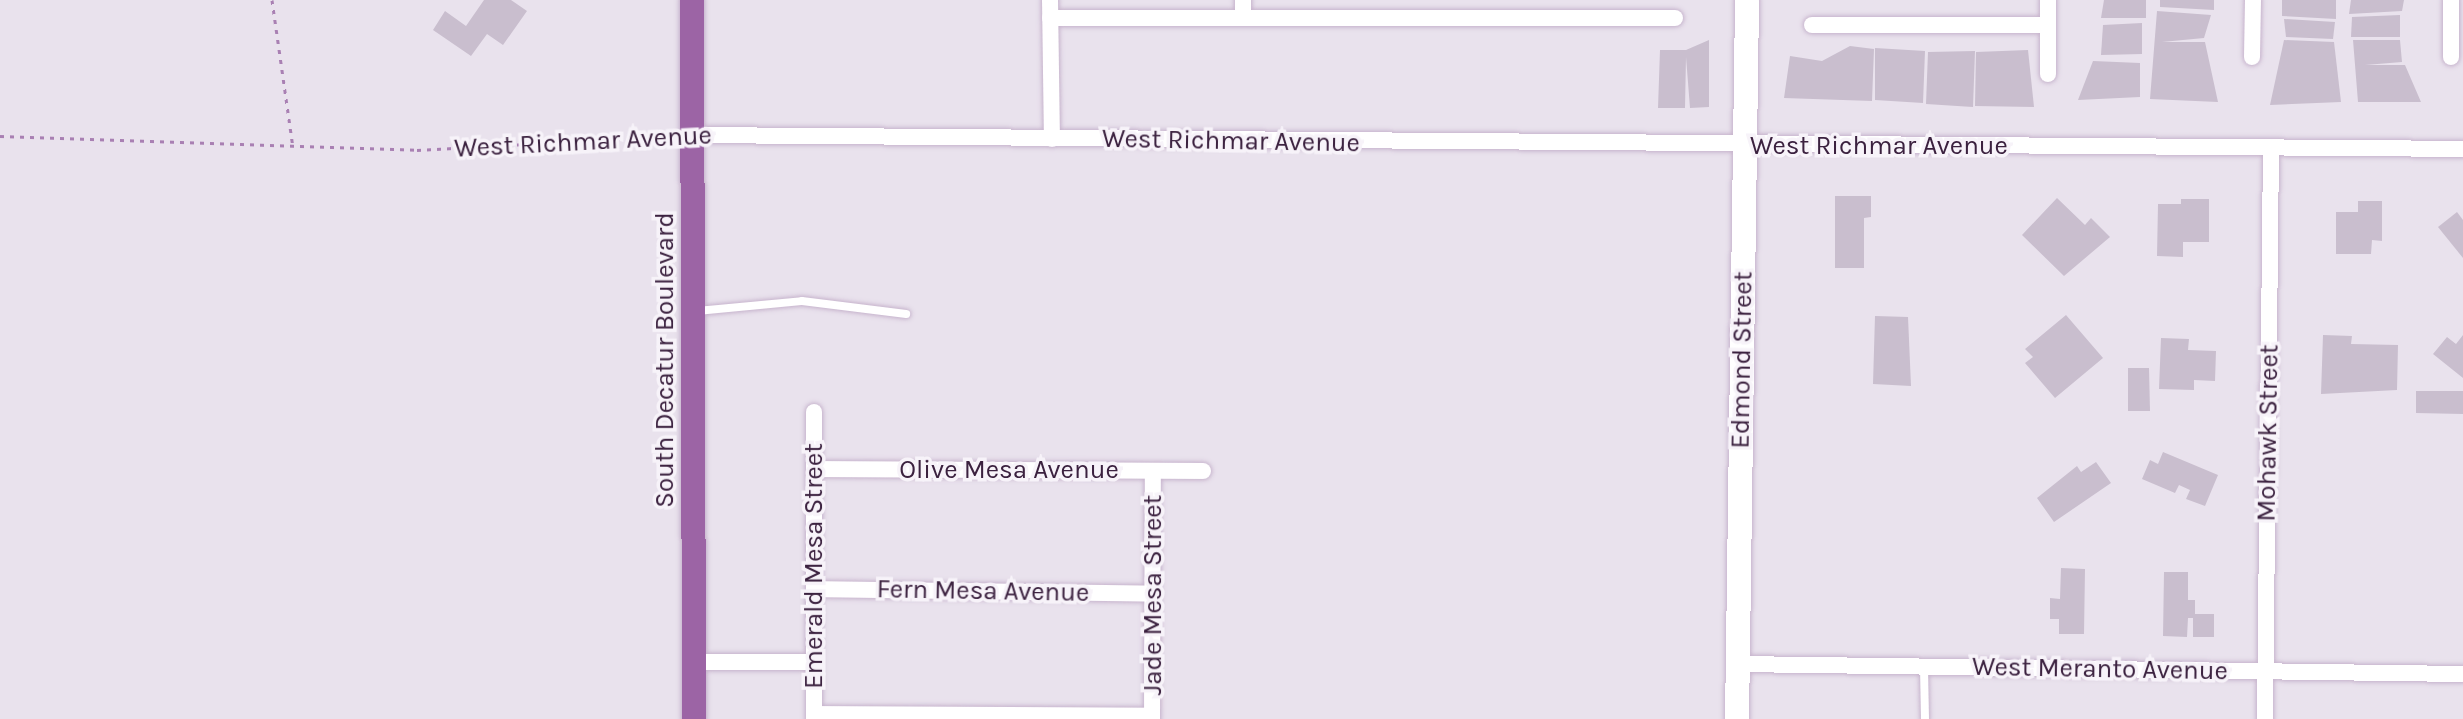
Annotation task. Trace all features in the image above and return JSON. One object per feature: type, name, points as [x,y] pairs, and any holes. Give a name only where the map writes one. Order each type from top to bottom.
[{"type":"main road","name":"South Decatur Boulevard","points":[[692,0],[694,719]]},
{"type":"street","points":[[1050,0],[1052,139]]},
{"type":"street","points":[[1243,0],[1243,18]]},
{"type":"street","points":[[1439,0],[1439,18]]},
{"type":"street","points":[[1554,0],[1554,18]]},
{"type":"street","name":"Edmond Street","points":[[1737,719],[1747,0]]},
{"type":"street","points":[[2048,0],[2048,74]]},
{"type":"street","points":[[2252,57],[2253,0]]},
{"type":"street","points":[[2451,0],[2451,57]]},
{"type":"street","points":[[1050,18],[1675,18]]},
{"type":"street","points":[[1812,25],[2048,25]]},
{"type":"street","name":"West Richmar Avenue","points":[[691,135],[1745,146],[2463,149]]},
{"type":"street","name":"Mohawk Street","points":[[2265,719],[2271,147]]},
{"type":"street","name":"Emerald Mesa Street","points":[[814,412],[814,716]]},
{"type":"street","name":"Olive Mesa Avenue","points":[[814,469],[1203,471]]},
{"type":"street","name":"Jade Mesa Street","points":[[1152,718],[1153,472]]},
{"type":"street","name":"Fern Mesa Avenue","points":[[814,589],[1153,594]]},
{"type":"street","points":[[694,662],[814,662]]},
{"type":"street","name":"West Meranto Avenue","points":[[1737,664],[2463,674]]},
{"type":"street","points":[[814,716],[1152,718]]},
{"type":"lane","points":[[692,312],[802,301],[906,314]]},
{"type":"lane","points":[[1924,667],[1925,719]]},
{"type":"path","points":[[272,0],[293,147]]},
{"type":"path","name":"West Richmar Avenue","points":[[0,136],[433,150],[691,135]]},
{"type":"building","points":[[484,0],[511,0],[527,11],[503,45],[487,34],[471,56],[433,30],[445,11],[466,26]]},
{"type":"building","points":[[2104,0],[2146,0],[2146,18],[2101,18]]},
{"type":"building","points":[[2160,0],[2214,0],[2214,10],[2160,7]]},
{"type":"building","points":[[2282,0],[2336,0],[2336,19],[2282,16]]},
{"type":"building","points":[[2351,0],[2404,0],[2402,11],[2349,14]]},
{"type":"building","points":[[2157,11],[2211,15],[2204,38],[2162,42],[2205,42],[2218,102],[2150,99]]},
{"type":"building","points":[[2400,15],[2400,37],[2351,37],[2352,17]]},
{"type":"building","points":[[2284,19],[2335,22],[2333,39],[2286,37]]},
{"type":"building","points":[[2142,23],[2142,54],[2101,55],[2103,25]]},
{"type":"building","points":[[1709,40],[1709,107],[1690,108],[1686,57],[1685,108],[1658,108],[1660,50],[1686,50]]},
{"type":"building","points":[[2284,40],[2334,42],[2341,102],[2270,105]]},
{"type":"building","points":[[2353,40],[2400,40],[2402,62],[2365,65],[2405,65],[2421,102],[2358,102]]},
{"type":"building","points":[[1850,46],[1874,49],[1872,101],[1784,98],[1790,56],[1822,61]]},
{"type":"building","points":[[1875,48],[1925,51],[1923,103],[1875,100]]},
{"type":"building","points":[[2028,50],[2034,107],[1975,106],[1976,52]]},
{"type":"building","points":[[1975,51],[1973,107],[1926,104],[1928,52]]},
{"type":"building","points":[[2093,61],[2140,63],[2140,97],[2078,100]]},
{"type":"building","points":[[1835,196],[1871,196],[1871,217],[1864,218],[1864,268],[1835,268]]},
{"type":"building","points":[[2057,198],[2085,225],[2091,218],[2110,237],[2064,276],[2022,235]]},
{"type":"building","points":[[2181,199],[2209,199],[2209,242],[2183,242],[2183,257],[2157,256],[2158,204],[2181,204]]},
{"type":"building","points":[[2358,201],[2382,201],[2382,241],[2372,240],[2371,254],[2336,254],[2336,212],[2358,212]]},
{"type":"building","points":[[2457,212],[2463,220],[2463,258],[2438,227]]},
{"type":"building","points":[[2066,315],[2103,358],[2055,398],[2025,363],[2033,357],[2025,349]]},
{"type":"building","points":[[1875,316],[1908,317],[1911,386],[1873,384]]},
{"type":"building","points":[[2323,335],[2352,336],[2351,344],[2398,345],[2397,390],[2321,394]]},
{"type":"building","points":[[2463,335],[2463,378],[2433,354],[2447,337],[2456,344]]},
{"type":"building","points":[[2161,338],[2189,339],[2188,350],[2216,351],[2215,381],[2194,380],[2194,390],[2159,389]]},
{"type":"building","points":[[2128,368],[2149,368],[2150,411],[2128,411]]},
{"type":"building","points":[[2416,391],[2463,391],[2463,414],[2416,413]]},
{"type":"building","points":[[2163,452],[2218,475],[2205,506],[2186,499],[2190,490],[2179,485],[2175,493],[2142,479],[2150,460],[2158,464]]},
{"type":"building","points":[[2096,462],[2111,483],[2054,522],[2037,498],[2077,466],[2081,472]]},
{"type":"building","points":[[2061,568],[2085,569],[2084,634],[2059,634],[2059,619],[2050,619],[2050,598],[2060,599]]},
{"type":"building","points":[[2164,572],[2188,572],[2188,600],[2195,600],[2195,614],[2214,614],[2214,637],[2193,637],[2193,618],[2188,618],[2187,637],[2163,636]]}]
